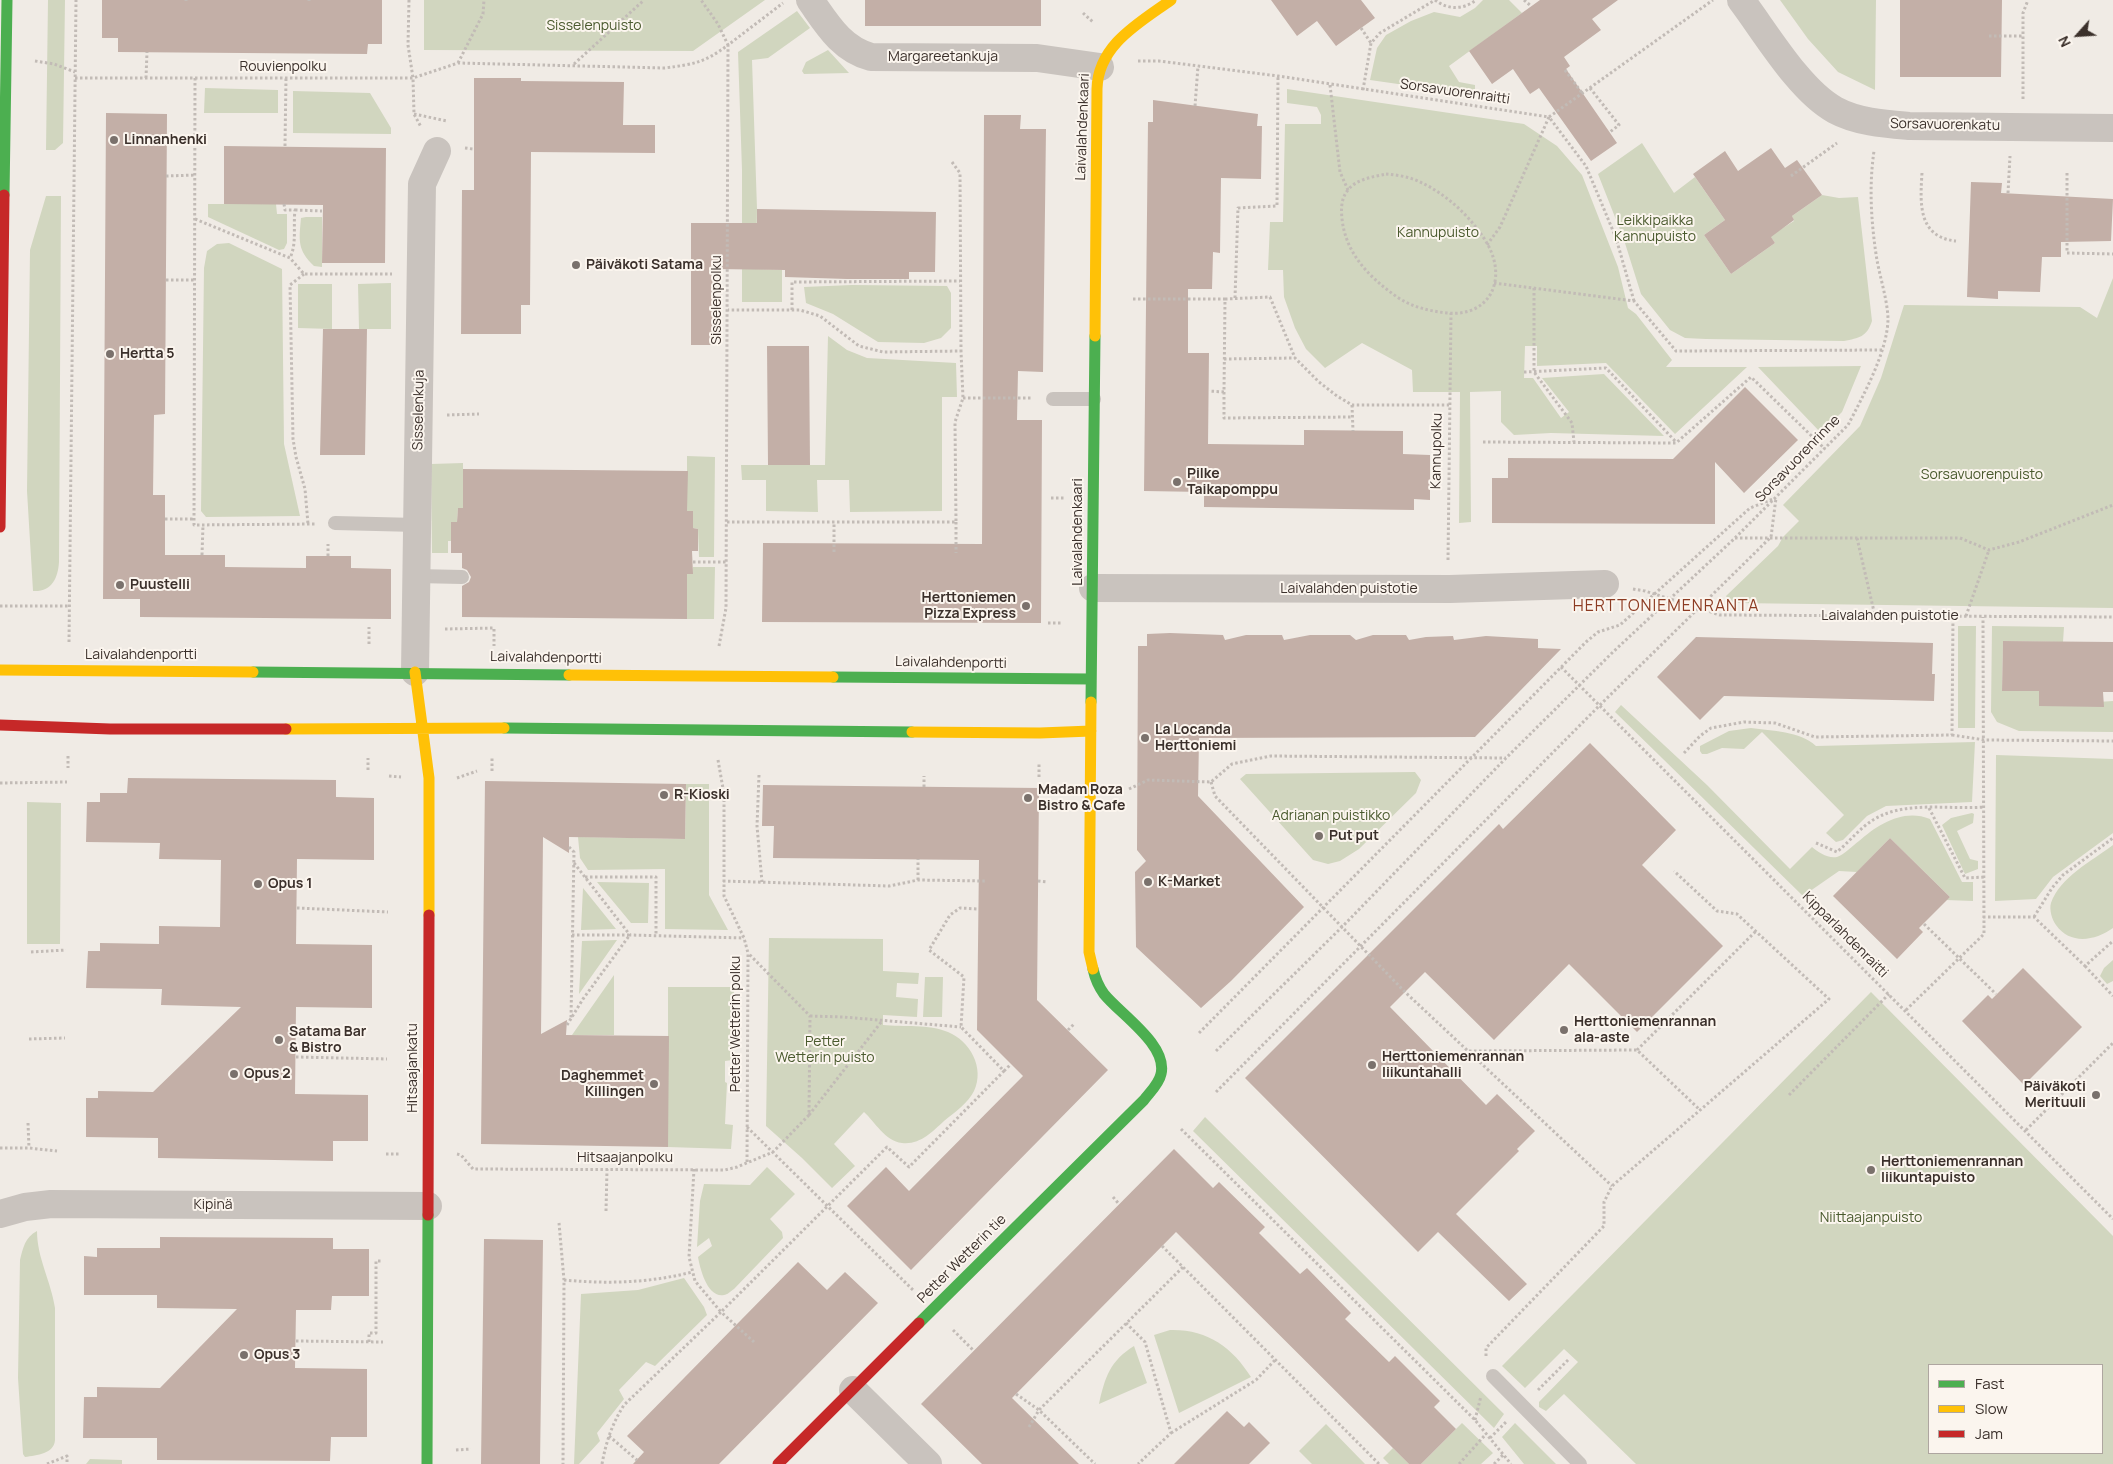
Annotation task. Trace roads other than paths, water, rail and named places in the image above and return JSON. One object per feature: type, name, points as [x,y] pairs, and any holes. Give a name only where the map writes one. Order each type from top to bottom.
[{"type":"street","points":[[0,527],[7,0]]},
{"type":"street","name":"Margareetankuja","points":[[810,0],[836,37],[860,54],[871,57],[1037,58],[1100,67]]},
{"type":"street","name":"Laivalahdenkaari","points":[[1162,1071],[1161,1061],[1154,1046],[1104,994],[1094,975],[1089,952],[1096,102],[1100,67],[1107,54],[1128,32],[1171,0]]},
{"type":"street","name":"Sorsavuorenkatu","points":[[1741,0],[1798,77],[1812,92],[1835,109],[1878,123],[1909,126],[2113,128]]},
{"type":"street","name":"Sisselenkuja","points":[[415,672],[422,184],[437,151]]},
{"type":"street","name":"Laivalahden puistotie","points":[[1093,588],[1450,589],[1605,584]]},
{"type":"street","name":"Laivalahdenportti","points":[[0,670],[1092,679]]},
{"type":"street","name":"Hitsaajankatu","points":[[415,672],[429,778],[427,1464]]},
{"type":"street","points":[[0,725],[76,729],[1030,733],[1091,731]]},
{"type":"street","name":"Petter Wetterin tie","points":[[778,1464],[1144,1100],[1160,1079],[1162,1071]]},
{"type":"street","name":"Kipinä","points":[[0,1214],[25,1207],[51,1204],[428,1206]]},
{"type":"street","points":[[853,1390],[928,1464]]},
{"type":"lane","points":[[1053,398],[1094,399]]},
{"type":"lane","points":[[335,524],[417,525]]},
{"type":"lane","points":[[416,576],[462,577]]},
{"type":"lane","points":[[1493,1376],[1580,1464]]},
{"type":"place","name":"Linnanhenki","points":[[114,140]]},
{"type":"place","name":"Päiväkoti Satama","points":[[576,265]]},
{"type":"place","name":"Hertta 5","points":[[110,354]]},
{"type":"place","name":"Pilke Taikapomppu","points":[[1177,482]]},
{"type":"place","name":"Puustelli","points":[[120,585]]},
{"type":"place","name":"Herttoniemen Pizza Express","points":[[1026,606]]},
{"type":"place","name":"La Locanda Herttoniemi","points":[[1145,738]]},
{"type":"place","name":"R-Kioski","points":[[664,795]]},
{"type":"place","name":"Madam Roza Bistro & Cafe","points":[[1028,798]]},
{"type":"place","name":"Put put","points":[[1319,836]]},
{"type":"place","name":"K-Market","points":[[1148,882]]},
{"type":"place","name":"Opus 1","points":[[258,884]]},
{"type":"place","name":"Herttoniemenrannan ala-aste","points":[[1564,1030]]},
{"type":"place","name":"Satama Bar & Bistro","points":[[279,1040]]},
{"type":"place","name":"Herttoniemenrannan liikuntahalli","points":[[1372,1065]]},
{"type":"place","name":"Opus 2","points":[[234,1074]]},
{"type":"place","name":"Daghemmet Killingen","points":[[654,1084]]},
{"type":"place","name":"Päiväkoti Merituuli","points":[[2096,1095]]},
{"type":"place","name":"Herttoniemenrannan liikuntapuisto","points":[[1871,1170]]},
{"type":"place","name":"Opus 3","points":[[244,1355]]},
{"type":"district","name":"HERTTONIEMENRANTA","points":[[1666,607]]},
{"type":"park label","name":"Sisselenpuisto","points":[[594,26]]},
{"type":"park label","name":"Leikkipaikka Kannupuisto","points":[[1655,230]]},
{"type":"park label","name":"Kannupuisto","points":[[1438,233]]},
{"type":"park label","name":"Sorsavuorenpuisto","points":[[1982,475]]},
{"type":"park label","name":"Adrianan puistikko","points":[[1331,816]]},
{"type":"park label","name":"Petter Wetterin puisto","points":[[825,1050]]},
{"type":"park label","name":"Niittaajanpuisto","points":[[1871,1218]]}]
